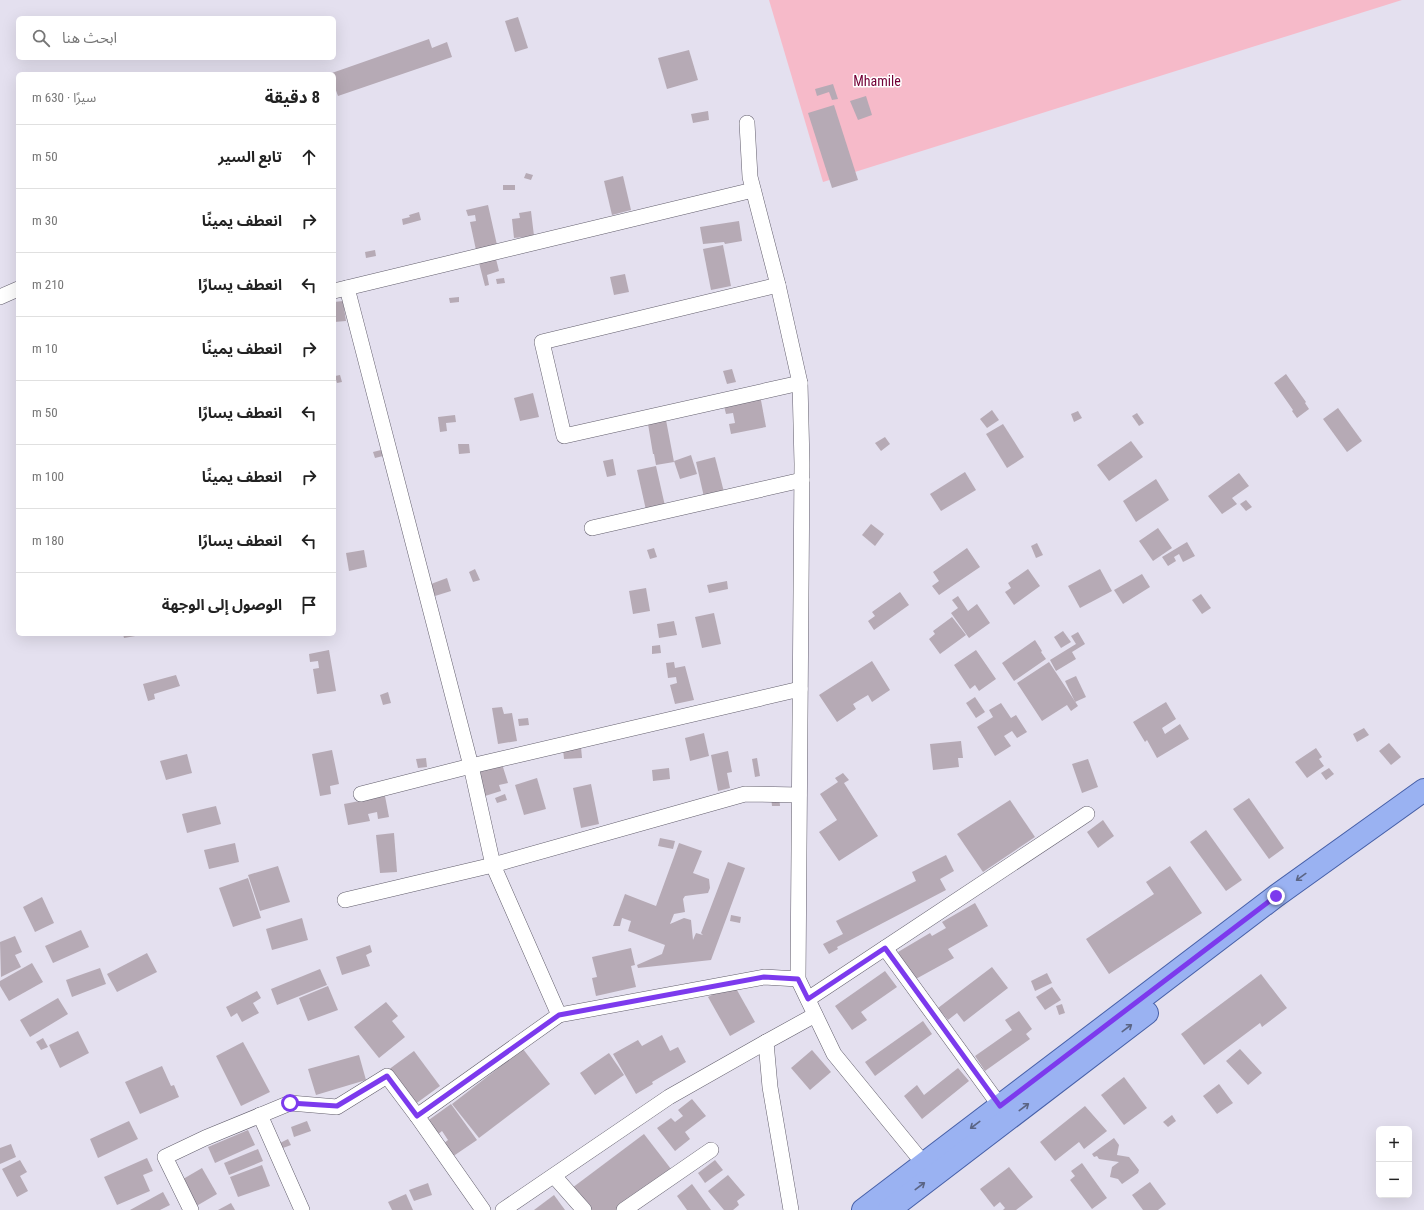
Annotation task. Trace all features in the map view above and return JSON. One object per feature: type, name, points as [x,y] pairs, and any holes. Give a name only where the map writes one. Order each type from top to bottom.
[{"type":"main road","points":[[864,1210],[1276,896],[1424,790]]},
{"type":"main road","points":[[889,1210],[1386,830],[1424,804]]},
{"type":"street","points":[[747,123],[750,177],[778,285],[800,383],[802,480],[798,979],[834,1054],[924,1164]]},
{"type":"street","points":[[559,1015],[493,865],[471,766],[340,289],[753,190]]},
{"type":"street","points":[[778,285],[542,342],[564,436],[800,383]]},
{"type":"street","points":[[0,297],[16,290]]},
{"type":"street","points":[[592,528],[802,480]]},
{"type":"street","points":[[362,794],[471,766],[800,689]]},
{"type":"street","points":[[345,900],[493,865],[745,794],[799,796]]},
{"type":"street","points":[[808,999],[1087,814]]},
{"type":"street","points":[[885,948],[1000,1106]]},
{"type":"street","points":[[417,1116],[559,1015],[764,977],[798,979]]},
{"type":"street","points":[[503,1210],[669,1097],[815,1015]]},
{"type":"street","points":[[766,1042],[770,1087],[791,1210]]},
{"type":"street","points":[[191,1210],[165,1157],[205,1138],[290,1103],[337,1106],[387,1076],[483,1210]]},
{"type":"street","points":[[260,1115],[302,1210]]},
{"type":"street","points":[[624,1210],[711,1150]]},
{"type":"street","points":[[554,1176],[584,1210]]},
{"type":"green space","name":"Mhamile","points":[[769,0],[1402,0],[823,182]]},
{"type":"building","points":[[518,17],[528,48],[515,52],[505,21]]},
{"type":"building","points":[[429,39],[432,48],[447,42],[452,57],[338,96],[336,90],[336,72],[335,72]]},
{"type":"building","points":[[689,50],[698,80],[667,89],[658,58]]},
{"type":"building","points":[[833,84],[838,99],[832,100],[829,92],[817,96],[815,89]]},
{"type":"building","points":[[866,96],[872,115],[858,120],[850,101]]},
{"type":"building","points":[[834,105],[858,180],[832,188],[808,113]]},
{"type":"building","points":[[708,111],[709,120],[693,123],[691,114]]},
{"type":"building","points":[[526,173],[533,175],[531,180],[524,178]]},
{"type":"building","points":[[623,176],[631,210],[612,215],[604,181]]},
{"type":"building","points":[[503,185],[515,185],[515,190],[503,190]]},
{"type":"building","points":[[488,205],[497,245],[476,250],[470,222],[476,221],[475,215],[468,216],[466,210]]},
{"type":"building","points":[[531,211],[534,236],[514,238],[512,219],[520,218],[519,213]]},
{"type":"building","points":[[419,212],[421,220],[403,225],[402,219]]},
{"type":"building","points":[[739,221],[742,241],[725,244],[724,242],[703,244],[700,227]]},
{"type":"building","points":[[723,245],[731,286],[711,290],[703,249]]},
{"type":"building","points":[[375,250],[376,256],[366,258],[365,252]]},
{"type":"building","points":[[496,259],[499,271],[487,275],[489,285],[485,286],[479,263]]},
{"type":"building","points":[[625,274],[629,292],[614,295],[610,277]]},
{"type":"building","points":[[504,278],[505,283],[497,284],[496,279]]},
{"type":"building","points":[[459,297],[459,302],[450,303],[449,298]]},
{"type":"building","points":[[343,301],[346,321],[336,322],[336,302]]},
{"type":"building","points":[[732,369],[736,382],[727,384],[723,371]]},
{"type":"building","points":[[1286,374],[1306,402],[1305,403],[1309,409],[1297,418],[1274,383]]},
{"type":"building","points":[[340,375],[342,382],[337,383],[336,376]]},
{"type":"building","points":[[533,393],[539,417],[520,421],[514,398]]},
{"type":"building","points":[[760,395],[766,427],[731,434],[729,424],[735,423],[733,413],[726,414],[723,402]]},
{"type":"building","points":[[1338,408],[1362,441],[1347,452],[1323,419]]},
{"type":"building","points":[[992,410],[999,420],[987,428],[980,419]]},
{"type":"building","points":[[1078,411],[1082,418],[1074,422],[1071,414]]},
{"type":"building","points":[[1137,413],[1144,423],[1139,426],[1132,416]]},
{"type":"building","points":[[455,415],[456,422],[446,423],[447,431],[440,432],[438,417]]},
{"type":"building","points":[[666,420],[674,462],[656,465],[648,424]]},
{"type":"building","points":[[1003,424],[1024,457],[1007,468],[986,434]]},
{"type":"building","points":[[885,437],[890,444],[881,451],[875,443]]},
{"type":"building","points":[[1131,441],[1143,457],[1109,481],[1097,465]]},
{"type":"building","points":[[458,444],[469,444],[470,453],[459,454]]},
{"type":"building","points":[[381,450],[383,456],[375,458],[373,452]]},
{"type":"building","points":[[691,455],[697,474],[680,479],[674,461]]},
{"type":"building","points":[[715,457],[724,492],[704,497],[696,462]]},
{"type":"building","points":[[613,459],[616,475],[607,477],[603,461]]},
{"type":"building","points":[[656,466],[665,506],[646,510],[637,470]]},
{"type":"building","points":[[965,472],[976,490],[941,511],[930,494]]},
{"type":"building","points":[[1239,473],[1249,486],[1232,498],[1237,504],[1222,514],[1208,496]]},
{"type":"building","points":[[1156,479],[1169,500],[1136,522],[1123,501]]},
{"type":"building","points":[[1246,500],[1252,507],[1246,511],[1240,504]]},
{"type":"building","points":[[871,524],[884,534],[875,546],[862,535]]},
{"type":"building","points":[[1158,528],[1172,548],[1153,561],[1139,541]]},
{"type":"building","points":[[1187,542],[1195,556],[1183,562],[1179,554],[1174,557],[1176,561],[1168,566],[1162,557]]},
{"type":"building","points":[[1037,543],[1043,555],[1036,558],[1031,546]]},
{"type":"building","points":[[654,548],[657,557],[650,559],[647,550]]},
{"type":"building","points":[[967,548],[980,567],[939,595],[932,586],[939,581],[933,572]]},
{"type":"building","points":[[364,550],[367,567],[349,571],[346,553]]},
{"type":"building","points":[[475,569],[480,580],[473,582],[469,572]]},
{"type":"building","points":[[1028,569],[1040,586],[1014,605],[1005,592],[1011,588],[1008,583]]},
{"type":"building","points":[[1100,569],[1112,591],[1080,608],[1068,586]]},
{"type":"building","points":[[1142,574],[1150,587],[1123,604],[1114,590]]},
{"type":"building","points":[[447,578],[451,591],[435,596],[431,584]]},
{"type":"building","points":[[727,581],[728,589],[709,593],[707,585]]},
{"type":"building","points":[[646,588],[650,611],[633,614],[629,591]]},
{"type":"building","points":[[900,592],[909,605],[874,630],[868,621],[875,616],[872,612]]},
{"type":"building","points":[[1201,594],[1211,608],[1202,614],[1192,600]]},
{"type":"building","points":[[958,596],[968,611],[977,604],[990,623],[969,638],[951,613],[958,608],[952,600]]},
{"type":"building","points":[[714,613],[721,644],[702,648],[695,617]]},
{"type":"building","points":[[952,617],[966,635],[940,654],[929,639],[935,634],[933,631]]},
{"type":"building","points":[[674,621],[677,635],[659,638],[657,624]]},
{"type":"building","points":[[1063,631],[1071,642],[1061,648],[1054,637]]},
{"type":"building","points":[[1078,632],[1085,644],[1072,652],[1076,659],[1056,671],[1050,660],[1076,644],[1071,636]]},
{"type":"building","points":[[124,636],[135,636],[124,638]]},
{"type":"building","points":[[1035,640],[1046,659],[1014,681],[1002,663]]},
{"type":"building","points":[[660,645],[661,653],[652,654],[652,646]]},
{"type":"building","points":[[329,650],[336,691],[317,694],[313,669],[319,668],[318,661],[310,662],[309,654]]},
{"type":"building","points":[[976,650],[996,679],[979,691],[975,685],[970,689],[954,665]]},
{"type":"building","points":[[872,661],[890,690],[872,702],[868,695],[853,704],[856,709],[837,722],[819,695]]},
{"type":"building","points":[[674,662],[675,668],[685,666],[694,700],[675,704],[670,685],[677,683],[676,677],[668,678],[666,663]]},
{"type":"building","points":[[1049,662],[1078,706],[1071,711],[1067,705],[1042,721],[1017,683]]},
{"type":"building","points":[[176,675],[180,686],[154,694],[155,699],[148,701],[143,684]]},
{"type":"building","points":[[1076,676],[1086,697],[1075,702],[1065,681]]},
{"type":"building","points":[[388,692],[391,703],[383,705],[380,695]]},
{"type":"building","points":[[975,697],[985,712],[976,718],[966,703]]},
{"type":"building","points":[[1166,702],[1176,719],[1162,728],[1165,734],[1180,724],[1189,739],[1157,758],[1147,740],[1145,742],[1133,722]]},
{"type":"building","points":[[1001,703],[1011,718],[1016,715],[1027,732],[1017,738],[1012,731],[1004,736],[1011,746],[995,756],[977,727],[993,717],[989,710]]},
{"type":"building","points":[[502,707],[504,714],[512,713],[517,741],[498,744],[492,708]]},
{"type":"building","points":[[528,718],[529,725],[519,726],[518,719]]},
{"type":"building","points":[[1364,728],[1369,735],[1357,742],[1353,734]]},
{"type":"building","points":[[704,733],[709,756],[690,761],[685,738]]},
{"type":"building","points":[[961,741],[963,758],[958,758],[959,767],[933,770],[930,744]]},
{"type":"building","points":[[1389,743],[1401,757],[1391,765],[1379,751]]},
{"type":"building","points":[[581,747],[582,758],[564,759],[563,749]]},
{"type":"building","points":[[1316,748],[1322,757],[1319,759],[1324,766],[1307,778],[1295,762]]},
{"type":"building","points":[[332,750],[339,784],[330,786],[331,794],[320,796],[312,754]]},
{"type":"building","points":[[728,751],[732,772],[727,773],[730,788],[718,791],[711,755]]},
{"type":"building","points":[[187,754],[192,773],[166,780],[160,761]]},
{"type":"building","points":[[426,758],[427,767],[418,768],[416,759]]},
{"type":"building","points":[[757,758],[760,776],[755,777],[752,759]]},
{"type":"building","points":[[1088,759],[1098,787],[1082,793],[1072,764]]},
{"type":"building","points":[[502,764],[508,783],[499,785],[501,791],[485,796],[478,771]]},
{"type":"building","points":[[669,768],[670,779],[653,781],[652,770]]},
{"type":"building","points":[[1329,768],[1334,774],[1326,780],[1321,773]]},
{"type":"building","points":[[843,773],[849,780],[844,783],[878,836],[839,861],[819,832],[837,820],[820,794],[838,782],[835,778]]},
{"type":"building","points":[[537,778],[546,809],[524,815],[515,785]]},
{"type":"building","points":[[591,784],[599,824],[581,828],[573,788]]},
{"type":"building","points":[[505,794],[507,800],[497,803],[495,798]]},
{"type":"building","points":[[779,795],[780,806],[772,806],[771,796]]},
{"type":"building","points":[[385,796],[389,817],[378,819],[377,812],[368,814],[370,821],[348,825],[344,804]]},
{"type":"building","points":[[1249,798],[1284,848],[1269,859],[1233,809]]},
{"type":"building","points":[[1010,800],[1035,837],[983,872],[957,834]]},
{"type":"building","points":[[216,806],[221,824],[187,833],[182,814]]},
{"type":"building","points":[[1103,820],[1114,836],[1098,848],[1087,832]]},
{"type":"building","points":[[1206,830],[1242,880],[1226,891],[1190,842]]},
{"type":"building","points":[[394,833],[397,872],[380,873],[376,835]]},
{"type":"building","points":[[660,838],[675,841],[673,849],[658,846]]},
{"type":"building","points":[[235,843],[239,862],[209,869],[204,850]]},
{"type":"building","points":[[679,843],[702,851],[693,873],[709,879],[710,888],[708,893],[685,896],[683,899],[685,912],[674,914],[670,924],[684,918],[691,920],[693,940],[696,933],[703,935],[701,933],[728,862],[745,868],[711,960],[638,968],[637,965],[662,954],[665,945],[628,931],[631,921],[622,918],[620,926],[613,926],[625,894],[656,906]]},
{"type":"building","points":[[946,855],[954,871],[940,879],[946,890],[837,947],[838,949],[829,954],[823,944],[843,934],[836,921],[916,881],[912,872]]},
{"type":"building","points":[[278,866],[290,902],[260,911],[248,875]]},
{"type":"building","points":[[1170,866],[1202,913],[1109,974],[1086,939],[1154,894],[1146,882]]},
{"type":"building","points":[[248,878],[261,918],[233,927],[219,888]]},
{"type":"building","points":[[42,897],[54,923],[35,932],[23,907]]},
{"type":"building","points":[[975,903],[988,926],[948,949],[954,958],[914,980],[898,952],[930,933],[932,936],[946,928],[942,922]]},
{"type":"building","points":[[731,915],[741,917],[740,923],[730,921]]},
{"type":"building","points":[[302,918],[308,940],[272,950],[266,929]]},
{"type":"building","points":[[81,930],[89,947],[53,963],[45,946]]},
{"type":"building","points":[[15,936],[22,952],[15,955],[21,967],[1,977],[0,942]]},
{"type":"building","points":[[370,945],[372,952],[366,955],[370,966],[342,975],[336,957]]},
{"type":"building","points":[[631,948],[635,965],[631,966],[636,987],[596,996],[592,978],[597,977],[592,957]]},
{"type":"building","points":[[147,953],[157,972],[117,992],[107,974]]},
{"type":"building","points":[[32,963],[43,982],[9,1001],[0,986],[0,981]]},
{"type":"building","points":[[992,967],[1008,988],[964,1022],[957,1013],[948,1020],[938,1008]]},
{"type":"building","points":[[100,968],[106,984],[72,997],[66,980]]},
{"type":"building","points":[[320,969],[327,985],[277,1005],[271,989]]},
{"type":"building","points":[[885,971],[897,987],[861,1012],[867,1020],[852,1030],[835,1006]]},
{"type":"building","points":[[1047,973],[1052,983],[1035,991],[1031,981]]},
{"type":"building","points":[[1261,974],[1287,1008],[1262,1027],[1260,1023],[1204,1065],[1181,1034]]},
{"type":"building","points":[[733,983],[755,1022],[730,1036],[708,997]]},
{"type":"building","points":[[328,986],[338,1010],[308,1021],[299,998]]},
{"type":"building","points":[[1052,987],[1061,1000],[1045,1010],[1036,997]]},
{"type":"building","points":[[257,991],[261,998],[253,1003],[259,1013],[242,1022],[237,1013],[231,1017],[226,1007]]},
{"type":"building","points":[[58,998],[68,1014],[30,1037],[20,1020]]},
{"type":"building","points":[[386,1002],[398,1016],[392,1021],[405,1037],[379,1058],[354,1027]]},
{"type":"building","points":[[1062,1004],[1065,1013],[1059,1015],[1056,1006]]},
{"type":"building","points":[[1019,1011],[1032,1029],[1026,1034],[1030,1039],[985,1071],[975,1056],[1012,1030],[1005,1020]]},
{"type":"building","points":[[923,1021],[932,1034],[875,1076],[865,1062]]},
{"type":"building","points":[[78,1031],[89,1053],[60,1068],[49,1045]]},
{"type":"building","points":[[662,1035],[670,1051],[678,1047],[686,1062],[652,1082],[653,1084],[636,1094],[613,1054],[638,1040],[642,1046]]},
{"type":"building","points":[[43,1038],[48,1047],[41,1050],[36,1042]]},
{"type":"building","points":[[243,1042],[270,1092],[241,1106],[216,1056]]},
{"type":"building","points":[[523,1049],[550,1084],[479,1138],[452,1104]]},
{"type":"building","points":[[1240,1049],[1262,1073],[1248,1085],[1226,1061]]},
{"type":"building","points":[[812,1050],[831,1072],[810,1090],[791,1068]]},
{"type":"building","points":[[414,1051],[440,1086],[414,1105],[388,1070]]},
{"type":"building","points":[[609,1053],[624,1075],[595,1095],[580,1073]]},
{"type":"building","points":[[359,1055],[366,1080],[316,1095],[308,1069]]},
{"type":"building","points":[[162,1066],[171,1086],[174,1085],[179,1097],[140,1114],[125,1082]]},
{"type":"building","points":[[958,1068],[969,1081],[922,1119],[904,1096],[917,1085],[924,1095]]},
{"type":"building","points":[[1124,1077],[1147,1108],[1124,1125],[1101,1095]]},
{"type":"building","points":[[1219,1084],[1233,1103],[1217,1114],[1203,1096]]},
{"type":"building","points":[[692,1099],[706,1116],[685,1132],[690,1139],[675,1151],[657,1128],[671,1118],[675,1122],[683,1116],[678,1110]]},
{"type":"building","points":[[451,1104],[477,1140],[452,1157],[443,1144],[448,1140],[442,1131],[436,1136],[426,1122]]},
{"type":"building","points":[[1085,1106],[1107,1131],[1084,1149],[1079,1142],[1055,1161],[1040,1142]]},
{"type":"building","points":[[1172,1115],[1176,1121],[1168,1127],[1163,1122]]},
{"type":"building","points":[[129,1121],[138,1139],[98,1158],[90,1139]]},
{"type":"building","points":[[307,1121],[311,1131],[294,1137],[291,1127]]},
{"type":"building","points":[[248,1130],[255,1145],[215,1163],[208,1147]]},
{"type":"building","points":[[644,1134],[671,1169],[617,1210],[589,1210],[572,1188]]},
{"type":"building","points":[[1114,1138],[1119,1145],[1117,1155],[1129,1157],[1139,1170],[1138,1173],[1122,1184],[1118,1179],[1110,1177],[1112,1167],[1119,1162],[1099,1159],[1097,1156],[1094,1157],[1092,1154]]},
{"type":"building","points":[[288,1139],[291,1145],[283,1148],[280,1143]]},
{"type":"building","points":[[11,1144],[16,1157],[0,1164],[0,1148]]},
{"type":"building","points":[[258,1149],[263,1161],[229,1175],[224,1163]]},
{"type":"building","points":[[147,1158],[153,1171],[143,1175],[150,1191],[117,1205],[104,1177]]},
{"type":"building","points":[[20,1160],[27,1172],[20,1176],[28,1191],[17,1197],[2,1169]]},
{"type":"building","points":[[715,1160],[723,1170],[705,1183],[698,1173]]},
{"type":"building","points":[[1082,1163],[1107,1198],[1092,1209],[1070,1180],[1075,1176],[1071,1171]]},
{"type":"building","points":[[262,1165],[270,1186],[238,1197],[230,1177]]},
{"type":"building","points":[[1009,1167],[1033,1197],[1016,1210],[1003,1210],[1005,1208],[1000,1202],[994,1207],[980,1189]]},
{"type":"building","points":[[202,1168],[217,1194],[193,1208],[178,1182]]},
{"type":"building","points":[[728,1175],[745,1195],[737,1201],[739,1205],[733,1210],[724,1210],[708,1191]]},
{"type":"building","points":[[1150,1182],[1166,1204],[1158,1210],[1143,1210],[1132,1195]]},
{"type":"building","points":[[428,1183],[432,1195],[414,1201],[409,1190]]},
{"type":"building","points":[[692,1184],[711,1210],[687,1210],[677,1196]]},
{"type":"building","points":[[163,1192],[170,1205],[160,1210],[130,1210]]},
{"type":"building","points":[[406,1194],[413,1210],[392,1210],[388,1202]]},
{"type":"building","points":[[554,1195],[565,1210],[534,1210]]},
{"type":"building","points":[[231,1203],[235,1210],[218,1210]]},
{"type":"route","points":[[290,1103],[337,1106],[387,1076],[417,1116],[559,1015],[764,977],[798,979],[808,999],[885,948],[1000,1106],[1276,896]]}]
